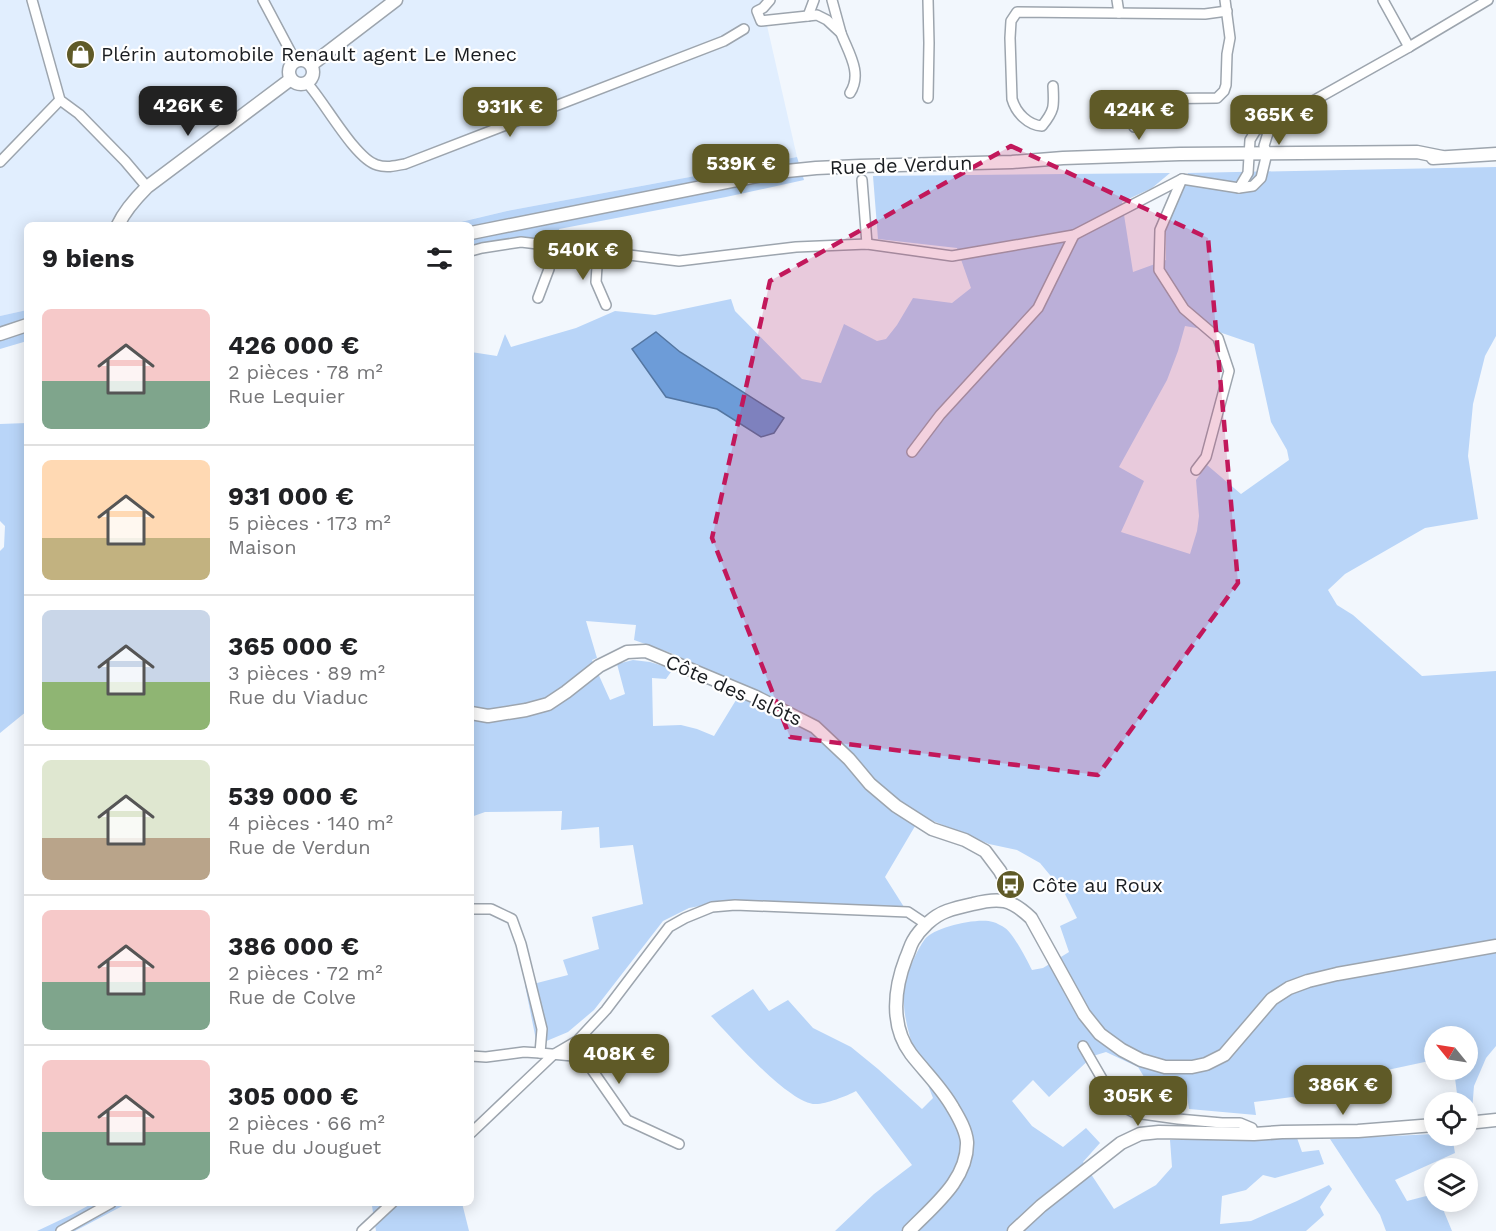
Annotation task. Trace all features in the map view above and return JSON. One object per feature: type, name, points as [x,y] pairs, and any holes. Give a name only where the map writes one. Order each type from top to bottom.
[{"type":"main road","points":[[310,65],[396,0]]},
{"type":"main road","points":[[304,61],[310,65],[313,73],[307,83],[297,84],[291,79],[290,69],[296,62],[304,61]]},
{"type":"main road","points":[[119,222],[132,201],[147,187],[291,79]]},
{"type":"main road","name":"Rue de Verdun","points":[[474,232],[777,172],[816,168],[1012,162],[1063,158],[1266,156],[1322,161],[1418,159],[1496,154]]},
{"type":"main road","points":[[0,327],[24,319]]},
{"type":"main road","points":[[0,334],[24,326]]},
{"type":"main road","name":"Côte des Islôts","points":[[474,714],[488,716],[548,704],[599,666],[627,652],[646,651],[756,697],[815,727],[849,759],[870,784],[896,806],[932,829],[965,840],[985,851],[1007,884],[1008,901]]},
{"type":"main road","points":[[909,1231],[948,1191],[960,1174],[966,1157],[967,1139],[961,1120],[937,1084],[910,1053],[898,1030],[896,1014],[897,992],[913,940],[926,924],[946,911],[979,903],[1008,901],[1019,907],[1031,918],[1084,1014],[1101,1034],[1122,1050],[1141,1060],[1165,1067],[1192,1067],[1206,1064],[1224,1055],[1272,999],[1289,988],[1337,974],[1496,945]]},
{"type":"main road","points":[[1478,1121],[1496,1120]]},
{"type":"main road","points":[[1014,1231],[1041,1206],[1121,1143],[1140,1134],[1358,1131],[1424,1126]]},
{"type":"street","points":[[32,0],[60,100],[79,114],[147,187]]},
{"type":"street","points":[[262,0],[296,62]]},
{"type":"street","points":[[770,0],[757,11],[761,21],[817,15],[842,33]]},
{"type":"street","points":[[808,16],[814,0]]},
{"type":"street","points":[[831,0],[854,62],[855,86],[850,93]]},
{"type":"street","points":[[928,0],[928,98]]},
{"type":"street","points":[[1117,0],[1119,14]]},
{"type":"street","points":[[1134,127],[1135,102],[1138,99],[1217,98],[1224,91],[1230,38],[1225,0]]},
{"type":"street","points":[[1383,0],[1409,47]]},
{"type":"street","points":[[1239,188],[1248,173],[1250,140],[1256,130],[1272,124],[1488,0]]},
{"type":"street","points":[[1053,86],[1054,107],[1042,126],[1035,126],[1014,109],[1010,38],[1011,21],[1017,12],[1205,14],[1227,11]]},
{"type":"street","points":[[307,83],[362,156],[375,165],[391,167],[405,164],[724,41],[744,29]]},
{"type":"street","points":[[0,162],[60,100]]},
{"type":"street","points":[[474,250],[521,242],[679,261],[796,247],[867,244],[952,256],[1074,235],[1182,179],[1239,188],[1253,186],[1261,178],[1266,156],[1264,146],[1266,136],[1272,124]]},
{"type":"street","points":[[1182,179],[1160,230],[1159,270],[1184,309],[1218,338],[1229,371],[1206,457],[1196,470]]},
{"type":"street","points":[[862,180],[867,244]]},
{"type":"street","points":[[912,452],[940,415],[1038,308],[1074,235]]},
{"type":"street","points":[[538,298],[549,269],[548,245]]},
{"type":"street","points":[[598,251],[596,282],[606,305]]},
{"type":"street","points":[[474,1130],[553,1055],[577,1041],[606,1010],[669,927],[685,918],[712,908],[735,905],[908,912],[926,924]]},
{"type":"street","points":[[474,909],[491,909],[512,919],[521,944],[542,1029],[540,1053]]},
{"type":"street","points":[[1083,1046],[1112,1096],[1121,1106],[1135,1113],[1178,1119],[1240,1123],[1252,1128],[1254,1134]]},
{"type":"street","points":[[474,1056],[486,1057],[524,1052],[573,1056],[588,1064],[627,1120],[679,1144]]},
{"type":"street","points":[[61,1231],[106,1206]]},
{"type":"street","points":[[363,1231],[389,1206]]},
{"type":"highlighted area","points":[[1011,146],[1208,238],[1238,583],[1098,775],[790,737],[712,538],[770,281]]},
{"type":"shaded area","points":[[0,0],[774,0],[763,8],[797,157],[507,211],[460,222],[24,222],[24,311],[0,316]]},
{"type":"shaded area","points":[[797,157],[804,180],[559,229],[562,242],[544,238],[474,248],[474,222],[461,222],[507,211]]},
{"type":"shaded area","points":[[1496,167],[1496,336],[1485,356],[1473,404],[1468,456],[1478,519],[1425,528],[1345,574],[1328,590],[1337,605],[1353,615],[1422,676],[1496,671],[1496,1046],[1486,1058],[1478,1077],[1478,1026],[1424,1026],[1424,1062],[1350,1078],[1344,1103],[1331,1104],[1292,1097],[1254,1102],[1256,1115],[1189,1109],[1185,1081],[1149,1085],[1138,1067],[1106,1052],[1093,1056],[1049,1097],[1033,1080],[1012,1101],[1032,1126],[1063,1147],[1086,1128],[1100,1143],[1083,1162],[1114,1209],[1156,1185],[1172,1167],[1170,1140],[1297,1138],[1302,1152],[1319,1150],[1324,1164],[1275,1178],[1263,1175],[1246,1190],[1222,1196],[1220,1224],[1251,1221],[1329,1185],[1332,1189],[1320,1207],[1324,1215],[1306,1231],[835,1231],[874,1194],[912,1165],[856,1091],[825,1103],[816,1104],[805,1101],[776,1082],[711,1016],[753,989],[769,1011],[788,1000],[813,1028],[851,1047],[922,1109],[933,1098],[908,1031],[904,989],[912,963],[925,939],[937,931],[957,924],[978,921],[993,922],[1005,928],[1012,935],[1032,970],[1043,968],[1069,952],[1060,926],[1077,918],[1064,892],[1040,863],[1017,850],[989,844],[921,816],[885,877],[904,907],[727,901],[689,908],[663,921],[594,1010],[568,1032],[537,1045],[525,985],[568,975],[563,960],[599,949],[592,917],[643,904],[633,845],[600,848],[599,827],[561,830],[562,811],[485,812],[474,816],[474,352],[497,356],[505,334],[511,347],[576,328],[615,311],[655,315],[731,299],[735,311],[802,379],[821,383],[844,324],[877,341],[886,339],[913,298],[952,303],[971,288],[957,248],[878,239],[873,176],[1170,173],[1152,188],[1122,202],[1133,272],[1166,260],[1166,226],[1188,173]],"holes":[[[1185,326],[1219,332],[1254,344],[1271,422],[1287,450],[1289,460],[1241,494],[1207,465],[1196,480],[1199,516],[1190,554],[1121,532],[1144,481],[1119,467],[1167,380]],[[656,332],[680,352],[761,437],[717,409]],[[586,621],[636,625],[634,640],[671,653],[744,687],[714,736],[681,725],[653,726],[652,678],[666,679],[673,669],[633,660],[617,664],[625,694],[610,700],[592,660],[597,658]]]},
{"type":"shaded area","points":[[24,311],[24,342],[0,349],[0,316]]},
{"type":"shaded area","points":[[24,423],[24,713],[0,733],[0,551],[4,547],[5,526],[0,521],[0,424]]},
{"type":"shaded area","points":[[1455,1080],[1477,1080],[1474,1092],[1457,1092]]},
{"type":"shaded area","points":[[1424,1134],[1424,1146],[1454,1146],[1455,1153],[1444,1158],[1424,1158],[1424,1167],[1395,1180],[1407,1201],[1424,1197],[1424,1212],[1444,1212],[1452,1231],[1386,1231],[1380,1215],[1330,1139]]},
{"type":"shaded area","points":[[88,1206],[122,1206],[75,1231],[37,1231]]},
{"type":"shaded area","points":[[372,1206],[463,1206],[469,1231],[376,1231]]},
{"type":"water","points":[[656,332],[680,352],[784,418],[774,433],[761,437],[717,409],[666,397],[632,349]]},
{"type":"place","name":"Plérin automobile Renault agent Le Menec","points":[[80,54]]},
{"type":"place","name":"Côte au Roux","points":[[1011,885]]}]
